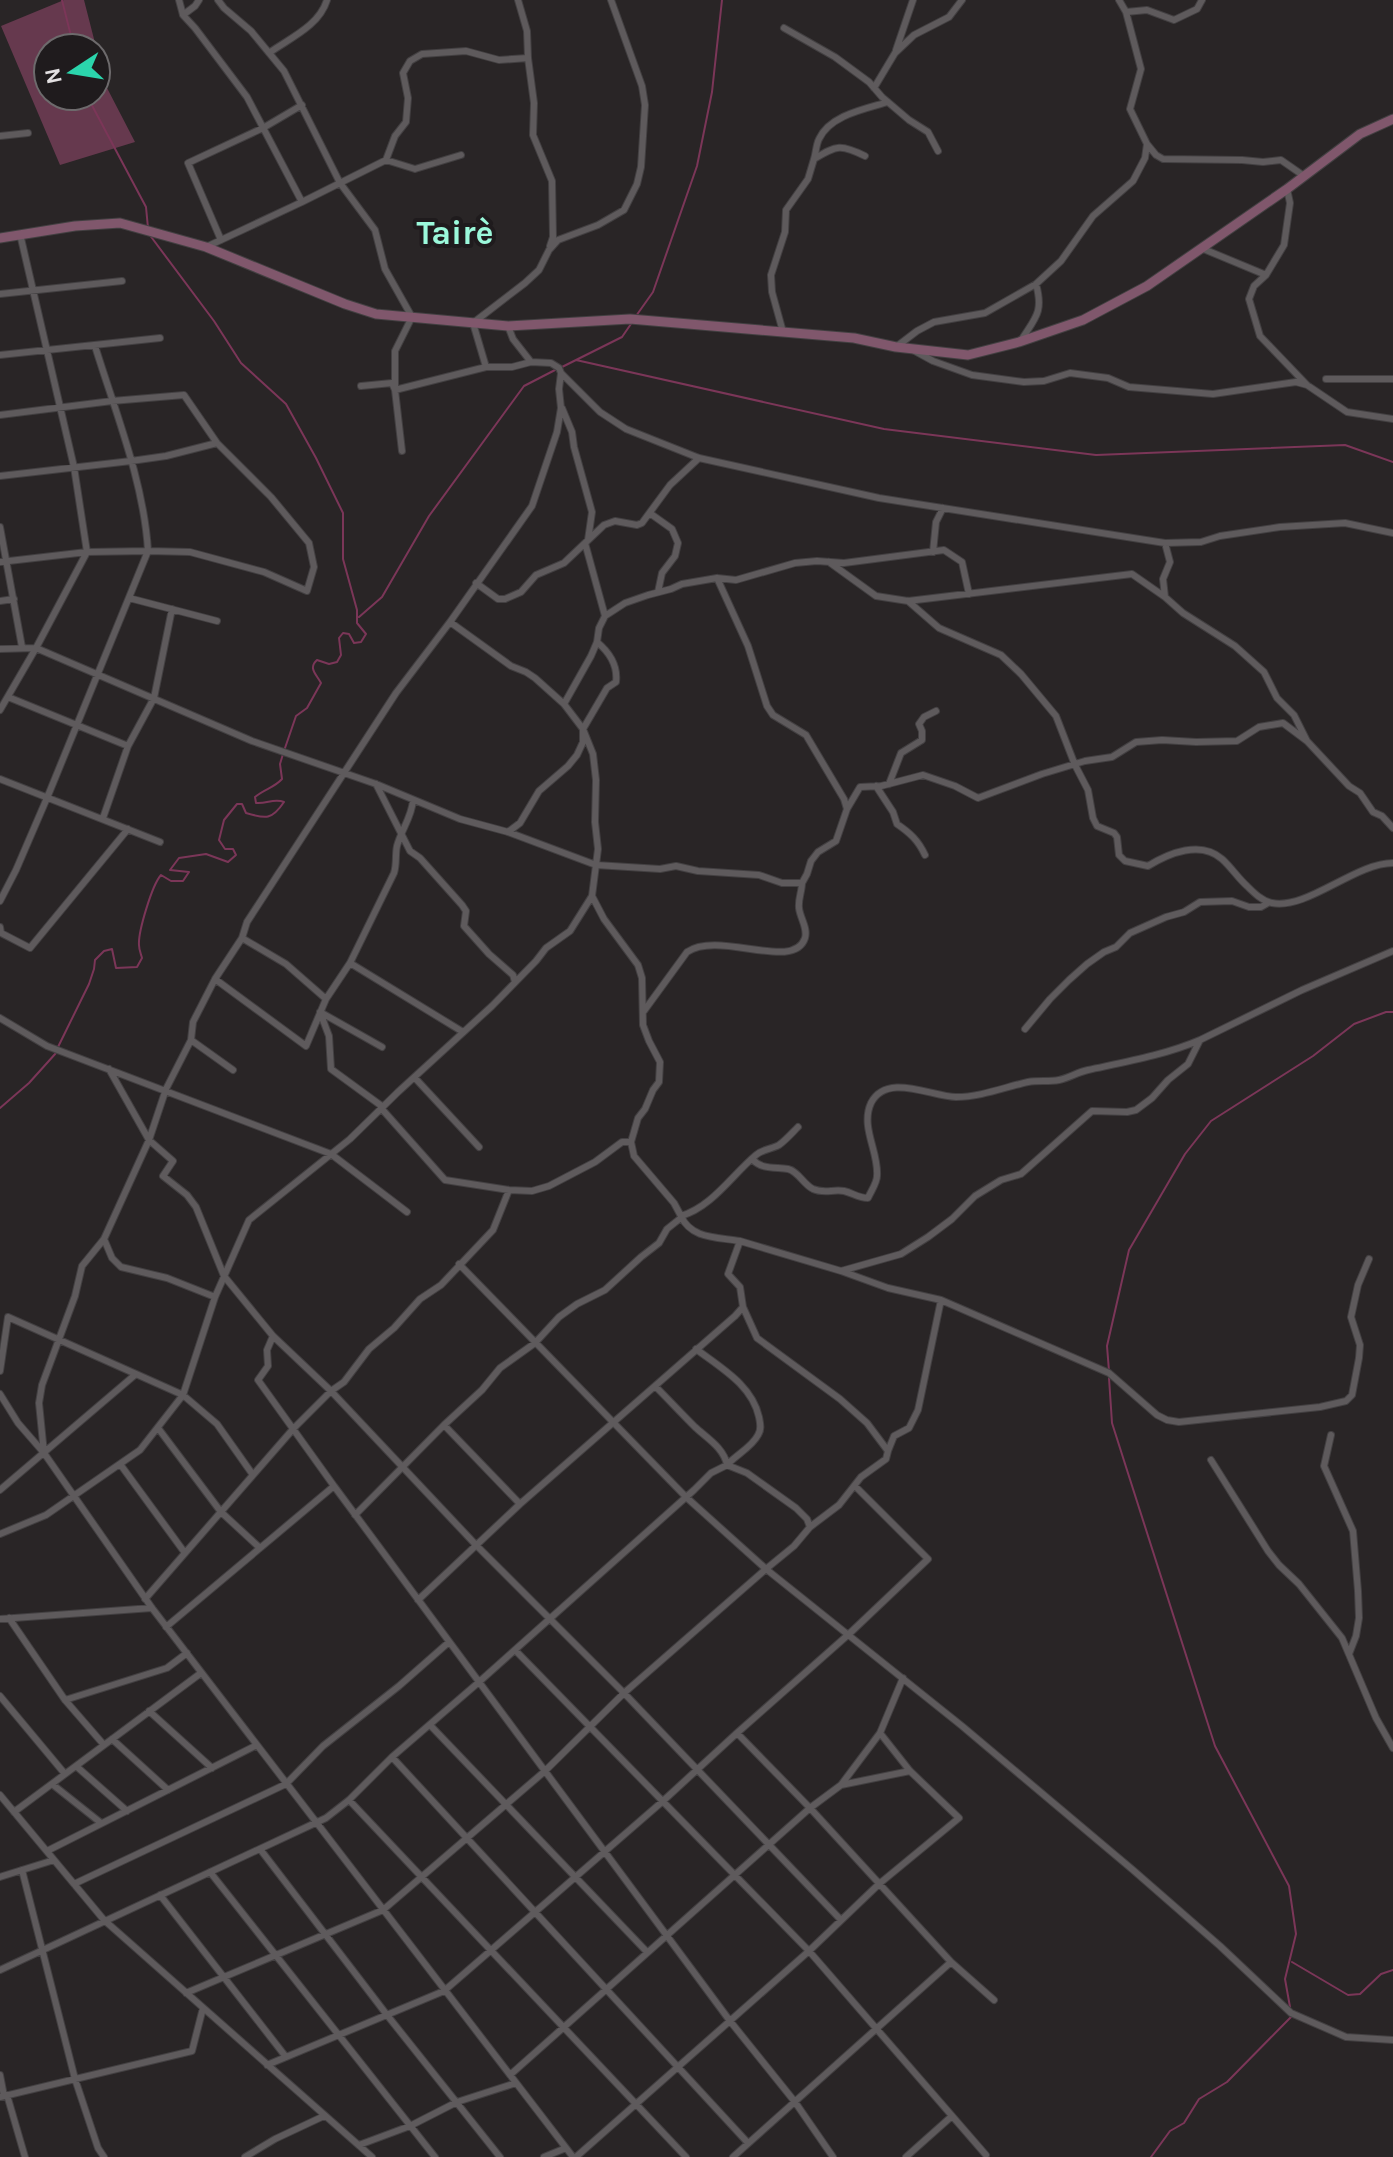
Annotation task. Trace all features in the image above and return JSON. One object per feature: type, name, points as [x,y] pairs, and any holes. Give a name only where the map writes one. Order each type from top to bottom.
[{"type":"street","points":[[179,0],[183,15],[247,97],[302,202]]},
{"type":"street","points":[[183,15],[199,0]]},
{"type":"street","points":[[218,0],[251,31],[284,71],[340,183],[375,230],[385,269],[412,317]]},
{"type":"street","points":[[269,53],[314,22],[327,0]]},
{"type":"street","points":[[473,323],[539,270],[553,237],[552,181],[533,135],[534,103],[527,31],[518,0]]},
{"type":"street","points":[[549,250],[558,240],[598,225],[624,210],[637,184],[645,105],[642,86],[611,0]]},
{"type":"street","points":[[874,88],[895,53],[913,0]]},
{"type":"street","points":[[895,53],[914,35],[949,17],[962,0]]},
{"type":"street","points":[[1119,0],[1126,12],[1141,69],[1130,109],[1147,144],[1156,155],[1163,159],[1281,160],[1304,176]]},
{"type":"street","points":[[1126,12],[1147,10],[1174,20],[1197,9],[1202,0]]},
{"type":"street","points":[[784,28],[835,57],[869,82],[909,120],[928,132],[938,151]]},
{"type":"street","points":[[206,247],[386,160],[395,136],[406,122],[408,98],[403,73],[410,61],[422,54],[466,51],[499,60],[528,58]]},
{"type":"street","points":[[783,332],[772,292],[771,275],[785,232],[786,210],[808,179],[819,138],[835,121],[888,102]]},
{"type":"street","points":[[221,240],[188,163],[263,128],[302,105]]},
{"type":"street","points":[[0,238],[75,226],[120,223],[206,247],[376,314],[508,326],[635,319],[854,338],[896,347],[968,355],[1019,342],[1083,320],[1147,286],[1360,134],[1393,119]]},
{"type":"street","points":[[0,136],[28,133]]},
{"type":"street","points":[[896,347],[934,322],[985,313],[1036,284],[1061,261],[1093,216],[1133,181],[1145,158],[1147,144]]},
{"type":"street","points":[[814,159],[834,148],[847,147],[865,156]]},
{"type":"street","points":[[386,160],[415,169],[461,155]]},
{"type":"street","points":[[1287,189],[1290,203],[1284,245],[1266,275],[1254,286],[1249,299],[1260,336],[1307,385],[1347,412],[1393,419]]},
{"type":"street","points":[[0,710],[87,552],[74,467],[20,234]]},
{"type":"street","points":[[1201,248],[1266,275]]},
{"type":"street","points":[[0,294],[122,281]]},
{"type":"street","points":[[1019,342],[1040,310],[1036,284]]},
{"type":"street","points":[[402,451],[395,390],[395,351],[412,317]]},
{"type":"street","points":[[473,323],[486,367]]},
{"type":"street","points":[[508,326],[513,339],[531,362]]},
{"type":"street","points":[[0,355],[160,338]]},
{"type":"street","points":[[0,901],[47,798],[148,551],[147,521],[95,346]]},
{"type":"street","points":[[908,348],[972,375],[1024,382],[1044,381],[1070,373],[1108,378],[1129,387],[1213,394],[1296,382],[1307,385]]},
{"type":"street","points":[[395,390],[486,367],[551,363],[600,412],[626,429],[699,458],[879,498],[1165,543],[1201,542],[1280,527],[1345,523],[1393,533]]},
{"type":"street","points":[[44,1453],[39,1403],[42,1385],[75,1296],[82,1266],[104,1239],[149,1140],[166,1089],[191,1040],[193,1022],[215,979],[242,938],[247,922],[396,693],[532,506],[557,432],[561,373]]},
{"type":"street","points":[[1326,379],[1393,379]]},
{"type":"street","points":[[361,386],[392,383],[395,390]]},
{"type":"street","points":[[0,415],[184,395],[217,443],[271,497],[309,543],[314,567],[307,591],[264,572],[190,552],[87,552],[3,561]]},
{"type":"street","points":[[561,408],[572,432],[592,512],[587,541],[605,616]]},
{"type":"street","points":[[0,476],[166,456],[217,443]]},
{"type":"street","points":[[476,583],[498,599],[521,592],[536,575],[564,563],[604,525],[615,521],[642,523],[670,485],[699,458]]},
{"type":"street","points":[[933,552],[936,522],[943,508]]},
{"type":"street","points":[[651,514],[672,529],[678,543],[675,556],[662,573],[658,592]]},
{"type":"street","points":[[0,527],[3,561],[14,599],[22,647]]},
{"type":"street","points":[[1165,543],[1170,562],[1163,579],[1165,597]]},
{"type":"street","points":[[564,704],[597,642],[605,616],[625,603],[682,584],[717,578],[736,580],[795,563],[855,562],[944,550],[962,562],[969,594]]},
{"type":"street","points":[[829,562],[876,596],[908,601],[1132,574],[1183,613],[1235,646],[1264,672],[1277,698],[1294,715],[1307,741]]},
{"type":"street","points":[[717,578],[748,646],[767,706],[773,715],[806,735],[847,809]]},
{"type":"street","points":[[129,598],[217,621]]},
{"type":"street","points":[[0,601],[14,599]]},
{"type":"street","points":[[908,601],[939,628],[1001,655],[1021,674],[1056,716],[1088,790],[1093,818],[1097,826],[1117,837],[1119,855],[1125,861],[1148,866],[1166,855],[1205,849],[1221,858],[1257,896],[1268,903],[1282,904],[1313,894],[1373,866],[1393,863]]},
{"type":"street","points":[[103,818],[128,746],[154,698],[172,609]]},
{"type":"street","points":[[0,1534],[46,1515],[140,1450],[183,1395],[215,1297],[249,1220],[350,1139],[492,1006],[546,948],[570,931],[592,896],[598,849],[596,780],[593,754],[583,729],[564,704],[526,672],[511,666],[450,622]]},
{"type":"street","points":[[508,832],[520,823],[539,791],[577,755],[583,742],[583,729],[607,688],[616,682],[616,669],[605,649],[597,642]]},
{"type":"street","points":[[0,649],[36,648],[252,741],[376,784],[460,819],[508,832],[596,865],[660,869],[676,866],[698,871],[759,875],[782,883],[802,883]]},
{"type":"street","points":[[8,697],[128,746]]},
{"type":"street","points":[[889,784],[901,753],[922,740],[919,724],[924,717],[936,711]]},
{"type":"street","points":[[642,1014],[679,962],[694,948],[719,945],[776,954],[797,949],[805,939],[799,908],[802,883],[818,852],[836,841],[847,809],[860,787],[889,784],[923,775],[978,798],[1075,765],[1112,757],[1136,742],[1237,741],[1259,727],[1283,723],[1307,741],[1349,786],[1360,793],[1373,812],[1382,816],[1393,828]]},
{"type":"street","points":[[0,779],[160,842]]},
{"type":"street","points":[[376,784],[410,851],[420,858],[466,911],[464,926],[513,975],[515,982]]},
{"type":"street","points":[[876,786],[897,824],[912,834],[925,855]]},
{"type":"street","points":[[215,979],[306,1046],[326,999],[350,963],[394,873],[397,847],[413,808],[413,800]]},
{"type":"street","points":[[0,927],[1,933],[30,948],[128,829]]},
{"type":"street","points":[[592,896],[611,929],[638,965],[642,978],[642,1014],[649,1041],[660,1062],[659,1082],[638,1118],[631,1142],[634,1156],[674,1203],[686,1226],[696,1234],[740,1241],[888,1288],[941,1300],[1109,1373],[1157,1415],[1179,1422],[1320,1407],[1346,1401],[1352,1395],[1360,1345],[1351,1317],[1358,1285],[1369,1259]]},
{"type":"street","points":[[1025,1029],[1069,980],[1104,952],[1116,947],[1130,933],[1184,912],[1200,902],[1232,901],[1249,907],[1261,907],[1268,903]]},
{"type":"street","points":[[242,938],[286,964],[326,999]]},
{"type":"street","points":[[752,1159],[757,1164],[795,1172],[804,1184],[815,1190],[826,1193],[843,1191],[859,1198],[868,1198],[877,1177],[867,1117],[871,1103],[886,1090],[920,1089],[955,1097],[987,1093],[1031,1082],[1059,1080],[1084,1070],[1156,1054],[1200,1040],[1302,990],[1393,951]]},
{"type":"street","points":[[350,963],[463,1032]]},
{"type":"street","points":[[320,1012],[329,1036],[331,1069],[382,1108],[445,1180],[532,1191],[549,1186],[595,1162],[622,1142],[631,1142]]},
{"type":"street","points":[[320,1012],[382,1047]]},
{"type":"street","points":[[0,1018],[46,1045],[331,1154],[407,1212]]},
{"type":"street","points":[[191,1040],[233,1070]]},
{"type":"street","points":[[841,1271],[901,1254],[928,1237],[975,1196],[1001,1180],[1021,1174],[1092,1111],[1136,1110],[1188,1064],[1200,1040]]},
{"type":"street","points":[[109,1069],[149,1140],[173,1161],[163,1176],[187,1195],[196,1207],[224,1276],[273,1336],[404,1466],[476,1545],[551,1618],[841,1920]]},
{"type":"street","points":[[415,1078],[479,1147]]},
{"type":"street","points":[[355,1515],[482,1390],[500,1368],[535,1343],[559,1317],[605,1290],[659,1243],[667,1229],[681,1217],[695,1212],[757,1154],[777,1147],[798,1127]]},
{"type":"street","points":[[145,1599],[294,1428],[344,1382],[369,1349],[394,1328],[420,1299],[441,1285],[493,1230],[509,1190]]},
{"type":"street","points":[[104,1239],[112,1258],[121,1267],[167,1278],[215,1297]]},
{"type":"street","points":[[740,1241],[728,1274],[740,1287],[743,1307],[757,1338],[840,1399],[867,1423],[888,1451]]},
{"type":"street","points":[[459,1264],[686,1497],[766,1569],[903,1678],[1133,1870],[1291,2013],[1346,2037],[1393,2040]]},
{"type":"street","points":[[186,1993],[383,1910],[545,1771],[624,1693],[794,1546],[810,1527],[839,1505],[861,1477],[886,1459],[894,1436],[909,1428],[918,1410],[941,1300]]},
{"type":"street","points":[[418,1600],[520,1504],[743,1307]]},
{"type":"street","points":[[0,1371],[8,1317],[183,1395],[217,1424],[253,1475]]},
{"type":"street","points":[[273,1336],[267,1350],[268,1366],[258,1380],[666,1936],[795,2102],[831,2154],[820,2157]]},
{"type":"street","points":[[0,1970],[316,1823],[349,1800],[392,1757],[711,1473],[727,1465],[757,1438],[761,1430],[755,1403],[730,1375],[696,1349]]},
{"type":"street","points":[[0,1490],[136,1374]]},
{"type":"street","points":[[655,1386],[713,1441],[727,1465]]},
{"type":"street","points":[[0,1394],[166,1627],[575,2157],[809,1951],[879,1884],[959,1818],[910,1771],[880,1733]]},
{"type":"street","points":[[444,1425],[520,1504]]},
{"type":"street","points":[[158,1428],[221,1512],[260,1548]]},
{"type":"street","points":[[1331,1435],[1324,1466],[1353,1531],[1358,1591],[1359,1618],[1349,1654]]},
{"type":"street","points":[[1211,1460],[1268,1551],[1342,1638],[1376,1718],[1393,1748]]},
{"type":"street","points":[[120,1464],[185,1553]]},
{"type":"street","points":[[727,1465],[747,1473],[796,1508],[810,1527]]},
{"type":"street","points":[[166,1627],[334,1486]]},
{"type":"street","points":[[267,2065],[444,1991],[698,1770],[928,1559],[855,1486]]},
{"type":"street","points":[[0,1619],[152,1608]]},
{"type":"street","points":[[9,1618],[65,1700],[104,1745]]},
{"type":"street","points":[[74,1884],[286,1784],[323,1746],[449,1642]]},
{"type":"street","points":[[515,1650],[809,1951],[986,2155]]},
{"type":"street","points":[[65,1700],[167,1668],[187,1653]]},
{"type":"street","points":[[14,1812],[201,1673]]},
{"type":"street","points":[[510,2075],[810,1808],[841,1785],[880,1733],[903,1678]]},
{"type":"street","points":[[0,1696],[65,1774]]},
{"type":"street","points":[[149,1711],[212,1768]]},
{"type":"street","points":[[430,1725],[647,1952]]},
{"type":"street","points":[[737,1733],[951,1962],[994,2000]]},
{"type":"street","points":[[112,1739],[168,1790]]},
{"type":"street","points":[[47,1851],[257,1745]]},
{"type":"street","points":[[392,1757],[748,2143]]},
{"type":"street","points":[[76,1766],[127,1811]]},
{"type":"street","points":[[841,1785],[910,1771]]},
{"type":"street","points":[[52,1784],[101,1823]]},
{"type":"street","points":[[0,1795],[104,1920],[372,2157]]},
{"type":"street","points":[[349,1800],[686,2157]]},
{"type":"street","points":[[260,1849],[500,2157]]},
{"type":"street","points":[[0,1877],[54,1860]]},
{"type":"street","points":[[22,1870],[75,2079],[98,2148],[104,2157]]},
{"type":"street","points":[[210,1872],[435,2157]]},
{"type":"street","points":[[160,1895],[286,2057]]},
{"type":"street","points":[[733,2157],[951,1962]]},
{"type":"street","points":[[4,2096],[192,2051],[203,2008]]},
{"type":"street","points":[[0,2075],[25,2157]]},
{"type":"street","points":[[359,2145],[410,2126],[457,2102],[516,2083]]},
{"type":"street","points":[[245,2157],[324,2116]]},
{"type":"street","points":[[906,2157],[952,2116]]},
{"type":"street","points":[[544,2157],[566,2148]]},
{"type":"shaded area","points":[[64,0],[84,0],[92,32],[32,32],[32,99],[1,26]]},
{"type":"shaded area","points":[[112,98],[135,142],[60,165],[38,112],[112,112]]},
{"type":"waterway","points":[[62,0],[70,32]]},
{"type":"waterway","points":[[636,316],[653,292],[697,166],[712,92],[722,0]]},
{"type":"waterway","points":[[96,112],[146,207],[148,228]]},
{"type":"waterway","points":[[149,234],[214,321],[241,363],[286,404],[343,513],[343,559],[357,610],[357,623],[366,634],[361,642],[354,643],[349,634],[343,633],[339,638],[341,655],[337,662],[329,664],[317,660],[314,663],[314,671],[321,683],[307,708],[296,716],[285,748]]},
{"type":"waterway","points":[[562,367],[622,337],[633,321]]},
{"type":"waterway","points":[[576,360],[884,429],[1096,455],[1345,445],[1393,462]]},
{"type":"waterway","points":[[359,617],[382,597],[429,516],[524,386],[557,369]]},
{"type":"waterway","points":[[58,1047],[89,984],[95,960],[104,951],[112,949],[116,968],[137,967],[142,958],[139,939],[143,920],[161,875],[171,881],[183,881],[189,872],[170,870],[179,858],[206,854],[228,862],[236,855],[233,849],[225,849],[219,840],[224,820],[237,804],[242,804],[246,813],[264,817],[280,808],[284,802],[256,803],[255,797],[282,779],[280,764],[283,754]]},
{"type":"waterway","points":[[1109,1371],[1107,1346],[1129,1250],[1185,1154],[1211,1121],[1313,1056],[1354,1024],[1393,1012]]},
{"type":"waterway","points":[[0,1108],[29,1083],[56,1053]]},
{"type":"waterway","points":[[1109,1378],[1112,1423],[1215,1746],[1289,1886],[1296,1934],[1285,1979],[1290,2007]]},
{"type":"waterway","points":[[1292,1962],[1348,1995],[1360,1994],[1381,1974],[1393,1970]]},
{"type":"waterway","points":[[1151,2157],[1170,2131],[1184,2123],[1199,2099],[1227,2082],[1291,2017]]},
{"type":"district","name":"Tairè","points":[[455,232]]}]
